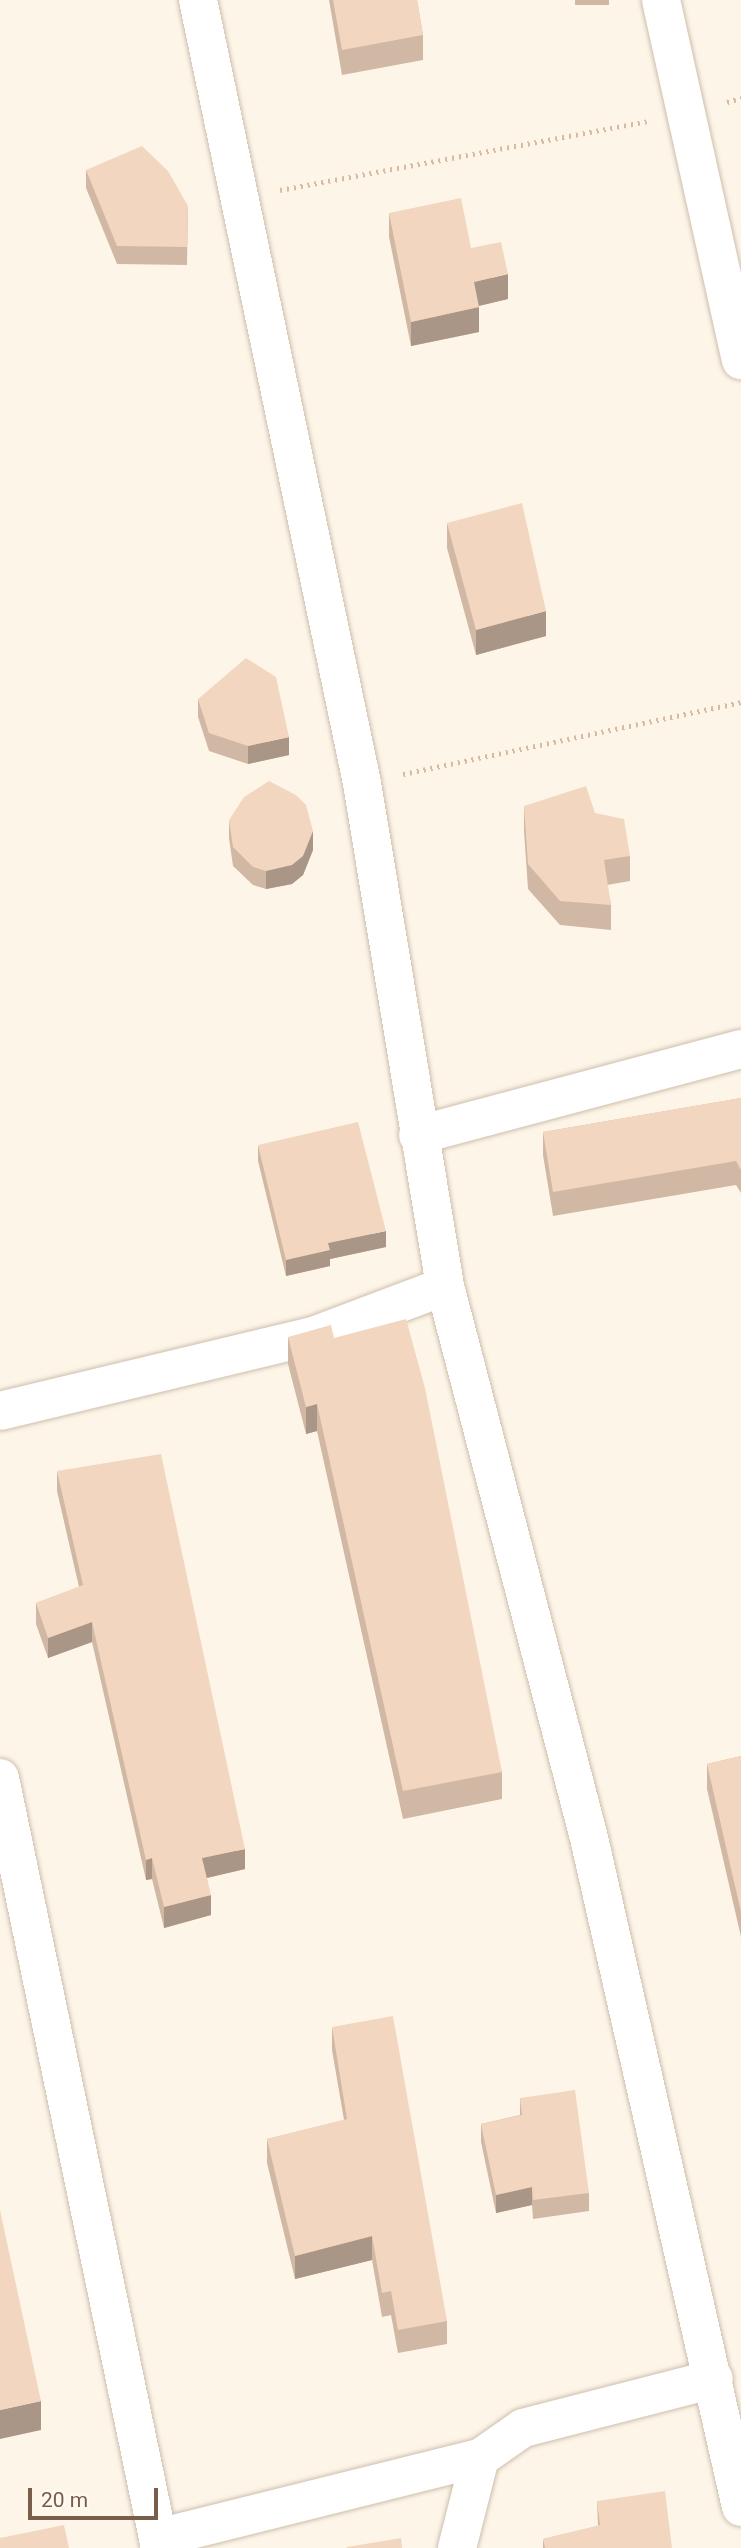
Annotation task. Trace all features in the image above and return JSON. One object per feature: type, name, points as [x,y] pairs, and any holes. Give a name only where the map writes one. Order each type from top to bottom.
[{"type":"street","points":[[198,0],[242,198],[362,783],[445,1286],[589,1838],[741,2507]]},
{"type":"street","points":[[660,0],[741,360]]},
{"type":"street","points":[[418,1135],[741,1049]]},
{"type":"street","points":[[0,1411],[313,1336],[445,1286]]},
{"type":"street","points":[[0,1778],[159,2543],[480,2458],[523,2428],[714,2379]]},
{"type":"street","points":[[457,2548],[480,2458]]},
{"type":"path","points":[[242,198],[687,113],[741,98]]},
{"type":"path","points":[[362,783],[741,702]]},
{"type":"building","points":[[333,0],[417,0],[423,35],[342,50]]},
{"type":"building","points":[[142,146],[168,171],[188,206],[187,247],[117,246],[86,170]]},
{"type":"building","points":[[461,198],[471,248],[501,242],[508,274],[474,282],[479,307],[411,322],[389,213]]},
{"type":"building","points":[[522,503],[546,611],[476,630],[447,523]]},
{"type":"building","points":[[246,658],[276,677],[289,737],[248,746],[209,733],[198,699]]},
{"type":"building","points":[[269,781],[296,795],[306,805],[313,831],[303,856],[292,865],[266,871],[253,867],[233,847],[229,820],[244,797]]},
{"type":"building","points":[[586,786],[595,813],[624,819],[630,856],[604,860],[611,905],[560,901],[528,864],[524,806]]},
{"type":"building","points":[[741,1098],[741,1170],[736,1161],[553,1192],[543,1132]]},
{"type":"building","points":[[358,1122],[386,1231],[328,1243],[330,1250],[286,1260],[258,1145]]},
{"type":"building","points":[[406,1319],[425,1388],[502,1772],[403,1791],[317,1404],[306,1407],[288,1337],[331,1325],[334,1338]]},
{"type":"building","points":[[161,1454],[245,1849],[202,1858],[211,1895],[164,1907],[152,1858],[146,1860],[92,1622],[48,1638],[36,1603],[83,1585],[57,1471]]},
{"type":"building","points":[[741,1756],[741,1912],[707,1764]]},
{"type":"building","points":[[393,2016],[447,2321],[398,2330],[391,2291],[382,2293],[372,2236],[295,2256],[267,2139],[347,2119],[332,2027]]},
{"type":"building","points":[[575,2090],[589,2193],[533,2200],[532,2187],[496,2195],[481,2124],[522,2115],[520,2098]]},
{"type":"building","points":[[0,2210],[41,2401],[0,2410]]},
{"type":"building","points":[[665,2491],[672,2548],[545,2548],[543,2539],[600,2525],[597,2501]]},
{"type":"building","points":[[64,2525],[69,2548],[0,2548],[0,2538]]},
{"type":"building","points":[[401,2538],[402,2548],[347,2548],[347,2547]]}]
